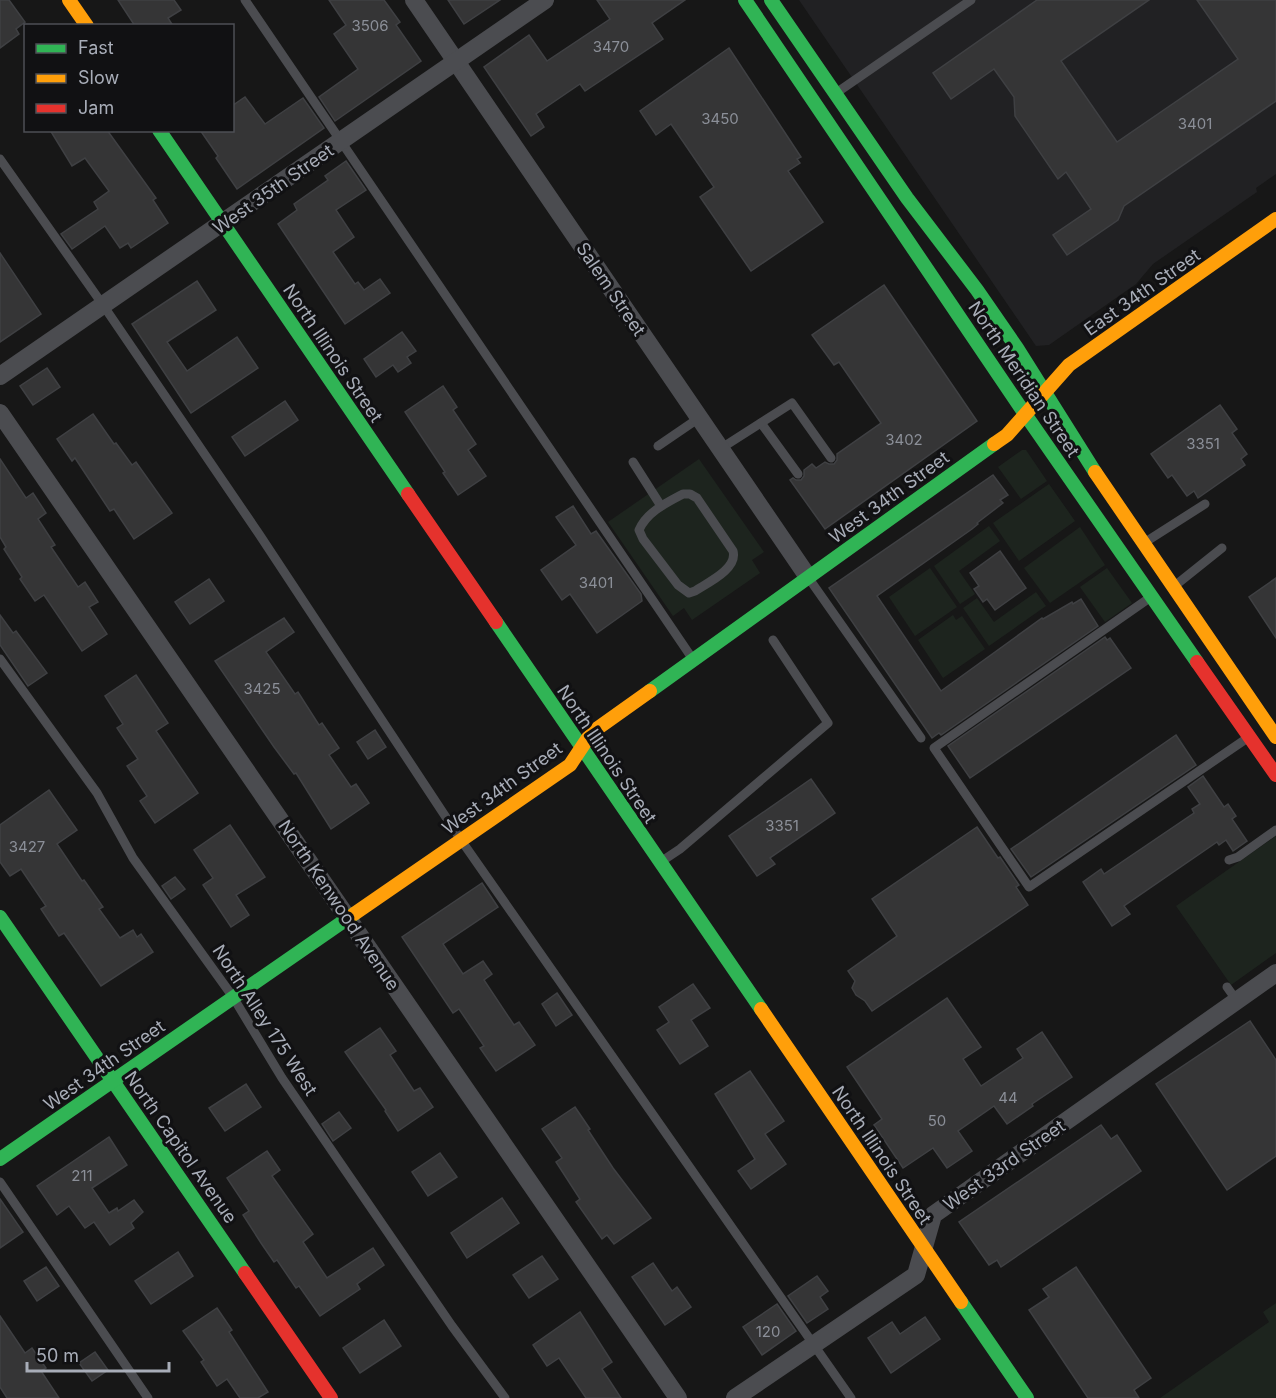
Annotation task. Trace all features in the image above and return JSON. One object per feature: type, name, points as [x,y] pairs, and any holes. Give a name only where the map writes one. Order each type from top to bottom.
[{"type":"main road","points":[[69,0],[86,24]]},
{"type":"main road","name":"North Meridian Street","points":[[745,0],[1025,414],[1276,776]]},
{"type":"main road","name":"North Meridian Street","points":[[771,0],[907,198],[987,303],[1040,397],[1172,587],[1266,716],[1276,737]]},
{"type":"main road","name":"North Illinois Street","points":[[160,132],[1027,1398]]},
{"type":"main road","name":"East 34th Street","points":[[1040,397],[1069,365],[1271,225]]},
{"type":"main road","name":"West 34th Street","points":[[0,1159],[570,765],[588,738],[598,728],[1007,435],[1040,397]]},
{"type":"main road","name":"North Capitol Avenue","points":[[0,917],[331,1398]]},
{"type":"street","name":"Salem Street","points":[[414,0],[808,577]]},
{"type":"street","name":"West 35th Street","points":[[0,376],[544,0]]},
{"type":"street","name":"North Kenwood Avenue","points":[[0,413],[678,1398]]},
{"type":"street","name":"West 33rd Street","points":[[735,1398],[916,1275],[933,1215],[1232,994],[1276,973]]},
{"type":"lane","points":[[245,0],[693,660]]},
{"type":"lane","points":[[835,94],[971,0]]},
{"type":"lane","points":[[0,159],[259,534],[461,840],[851,1398]]},
{"type":"lane","points":[[720,449],[792,403],[831,458]]},
{"type":"lane","points":[[658,446],[699,417]]},
{"type":"lane","points":[[761,423],[798,474]]},
{"type":"lane","points":[[633,462],[661,506]]},
{"type":"lane","points":[[683,494],[690,494],[697,498],[733,551],[735,557],[733,563],[695,591],[688,593],[678,585],[643,539],[639,530],[643,522],[661,506],[683,494]]},
{"type":"lane","points":[[1143,544],[1205,504]]},
{"type":"lane","points":[[1172,587],[1222,548]]},
{"type":"lane","points":[[808,577],[921,738]]},
{"type":"lane","points":[[1152,596],[934,748],[1029,887],[1250,737]]},
{"type":"lane","points":[[660,862],[678,851],[828,723],[773,640]]},
{"type":"lane","name":"North Alley 175 West","points":[[0,659],[97,794],[133,858],[233,997],[282,1078],[452,1326],[505,1398]]},
{"type":"lane","points":[[1228,860],[1238,857],[1276,830]]},
{"type":"lane","points":[[0,1182],[148,1398]]},
{"type":"shaded area","points":[[799,0],[1276,0],[1276,174],[1256,188],[1257,192],[1153,264],[1136,284],[1049,345],[1036,346]]},
{"type":"shaded area","points":[[1022,450],[1026,450],[1047,481],[1021,499],[998,467]]},
{"type":"shaded area","points":[[699,459],[764,552],[752,560],[760,573],[692,620],[684,608],[673,616],[608,522]]},
{"type":"shaded area","points":[[1049,484],[1075,521],[1019,561],[993,523]]},
{"type":"shaded area","points":[[989,526],[1000,541],[959,571],[975,594],[960,604],[934,566]]},
{"type":"shaded area","points":[[1080,527],[1105,565],[1050,603],[1024,568]]},
{"type":"shaded area","points":[[930,568],[957,607],[915,636],[889,597]]},
{"type":"shaded area","points":[[1107,568],[1132,603],[1105,622],[1080,587]]},
{"type":"shaded area","points":[[1036,592],[1046,606],[989,646],[963,608],[977,598],[994,622]]},
{"type":"shaded area","points":[[953,615],[956,620],[962,616],[985,649],[943,678],[918,640]]},
{"type":"shaded area","points":[[1276,836],[1276,953],[1231,985],[1176,906]]},
{"type":"shaded area","points":[[1276,1303],[1276,1398],[1160,1398],[1269,1322],[1263,1312]]},
{"type":"building","points":[[0,0],[9,0],[25,22],[16,29],[19,34],[0,48]]},
{"type":"building","points":[[118,0],[174,0],[181,10],[168,18],[172,24],[134,24]]},
{"type":"building","points":[[329,0],[384,0],[400,22],[396,25],[421,61],[335,121],[319,97],[358,69],[334,34],[346,25]]},
{"type":"building","points":[[448,0],[500,0],[464,24]]},
{"type":"building","points":[[597,0],[685,0],[652,23],[663,39],[585,91],[580,84],[536,114],[544,127],[531,136],[484,67],[529,35],[547,61],[610,19]]},
{"type":"building","points":[[1037,0],[1149,0],[1061,61],[1117,142],[1238,59],[1197,0],[1276,0],[1276,101],[1124,206],[1118,220],[1067,255],[1053,235],[1091,209],[1066,172],[1058,179],[1015,116],[1014,97],[994,69],[951,99],[933,73]]},
{"type":"building","points":[[729,48],[801,157],[797,159],[800,163],[788,171],[823,222],[751,271],[700,197],[714,187],[671,124],[656,135],[640,111]]},
{"type":"building","points":[[245,97],[265,124],[303,98],[324,128],[237,189],[201,132],[234,132],[234,105]]},
{"type":"building","points":[[51,132],[108,132],[156,198],[153,200],[168,223],[131,248],[128,243],[120,248],[105,226],[72,249],[61,234],[98,209],[94,202],[109,191],[85,158],[72,166]]},
{"type":"building","points":[[346,161],[366,190],[336,210],[354,237],[333,252],[355,284],[358,282],[364,290],[380,279],[390,293],[345,324],[278,224],[297,210],[294,204],[328,180],[325,176]]},
{"type":"building","points":[[0,253],[41,314],[0,342]]},
{"type":"building","points":[[197,281],[216,310],[167,342],[187,371],[237,337],[258,368],[191,413],[132,324]]},
{"type":"building","points":[[884,285],[977,421],[825,529],[790,480],[793,478],[801,480],[804,470],[812,464],[816,468],[825,462],[834,464],[837,454],[881,423],[839,362],[834,365],[812,335]]},
{"type":"building","points":[[402,332],[416,351],[407,357],[411,363],[398,372],[393,365],[376,377],[364,359]]},
{"type":"building","points":[[47,368],[60,387],[33,405],[20,386]]},
{"type":"building","points":[[443,386],[457,407],[453,410],[476,444],[468,450],[486,476],[458,495],[405,412]]},
{"type":"building","points":[[285,401],[298,420],[245,456],[232,437]]},
{"type":"building","points":[[1220,405],[1237,429],[1232,433],[1247,454],[1241,459],[1245,465],[1198,498],[1194,491],[1187,496],[1172,475],[1168,478],[1151,454]]},
{"type":"building","points":[[93,414],[132,465],[136,462],[172,513],[134,539],[114,509],[110,511],[75,458],[72,461],[57,439]]},
{"type":"building","points":[[0,459],[26,498],[33,493],[46,513],[38,519],[55,545],[51,547],[78,587],[85,582],[98,602],[89,607],[107,634],[82,651],[44,595],[35,601],[4,549],[6,547],[0,537]]},
{"type":"building","points":[[993,475],[1008,495],[1000,500],[1003,503],[972,529],[877,596],[941,691],[1042,618],[1072,602],[1073,604],[1081,599],[1098,626],[941,735],[939,733],[932,738],[829,588]]},
{"type":"building","points":[[573,506],[591,534],[596,531],[641,594],[642,601],[597,633],[570,594],[562,600],[541,570],[576,545],[556,517]]},
{"type":"building","points":[[1000,551],[1026,588],[995,610],[987,599],[983,602],[974,589],[979,586],[970,573]]},
{"type":"building","points":[[1276,578],[1276,638],[1249,597]]},
{"type":"building","points":[[209,579],[224,601],[190,624],[175,602]]},
{"type":"building","points":[[0,615],[13,633],[16,631],[47,673],[28,686],[0,645]]},
{"type":"building","points":[[284,618],[294,632],[266,652],[295,694],[298,692],[319,725],[322,723],[339,748],[329,755],[351,787],[356,784],[369,803],[331,829],[296,773],[294,774],[274,747],[215,661]]},
{"type":"building","points":[[1105,637],[1107,640],[1110,638],[1131,668],[970,778],[948,746]]},
{"type":"building","points":[[136,675],[168,723],[156,731],[198,793],[155,823],[140,801],[147,796],[127,766],[138,759],[117,728],[123,724],[105,696]]},
{"type":"building","points":[[375,730],[386,747],[368,759],[357,742]]},
{"type":"building","points":[[1176,735],[1196,765],[1031,877],[1011,849]]},
{"type":"building","points":[[1203,776],[1224,807],[1228,804],[1236,816],[1232,819],[1247,841],[1233,851],[1226,840],[1219,845],[1217,842],[1124,906],[1130,914],[1112,926],[1083,882],[1101,869],[1104,874],[1194,813],[1192,809],[1200,804],[1188,787]]},
{"type":"building","points":[[811,779],[835,813],[770,858],[775,864],[757,876],[729,836]]},
{"type":"building","points":[[49,790],[77,830],[57,844],[103,907],[99,909],[120,938],[133,930],[137,937],[141,934],[153,952],[101,986],[64,933],[59,936],[41,909],[46,906],[21,869],[10,876],[0,862],[0,825]]},
{"type":"building","points":[[230,825],[265,877],[236,895],[249,915],[231,927],[203,885],[213,878],[194,850]]},
{"type":"building","points":[[977,827],[1019,885],[1016,887],[1028,905],[872,1011],[865,1001],[856,995],[852,988],[855,981],[848,971],[897,936],[872,899]]},
{"type":"building","points":[[175,877],[185,889],[171,899],[162,886]]},
{"type":"building","points":[[482,883],[498,907],[443,944],[463,974],[483,961],[492,974],[484,980],[514,1025],[519,1022],[535,1045],[496,1071],[480,1048],[484,1046],[459,1009],[453,1013],[402,937]]},
{"type":"building","points":[[693,984],[710,1008],[691,1020],[708,1046],[680,1064],[657,1030],[669,1022],[659,1007]]},
{"type":"building","points":[[557,993],[572,1015],[556,1026],[542,1004]]},
{"type":"building","points":[[947,998],[981,1047],[963,1059],[981,1086],[1023,1058],[1017,1049],[1042,1032],[1072,1077],[1007,1124],[994,1106],[958,1131],[972,1151],[947,1168],[933,1148],[903,1168],[874,1125],[882,1119],[847,1067]]},
{"type":"building","points":[[1250,1021],[1276,1060],[1276,1156],[1227,1190],[1156,1084]]},
{"type":"building","points":[[380,1028],[396,1051],[390,1055],[414,1091],[420,1088],[433,1107],[398,1131],[345,1052]]},
{"type":"building","points":[[750,1071],[784,1121],[765,1134],[786,1164],[751,1189],[738,1171],[755,1159],[715,1094]]},
{"type":"building","points":[[246,1084],[261,1107],[225,1131],[209,1108]]},
{"type":"building","points":[[575,1107],[613,1168],[651,1218],[614,1244],[607,1235],[602,1239],[576,1202],[580,1199],[556,1162],[562,1158],[542,1129]]},
{"type":"building","points":[[339,1112],[351,1128],[333,1141],[322,1124]]},
{"type":"building","points":[[1101,1125],[1111,1139],[1117,1135],[1141,1171],[1001,1267],[997,1260],[989,1265],[959,1222]]},
{"type":"building","points":[[109,1137],[127,1165],[92,1188],[109,1213],[117,1208],[118,1211],[134,1200],[143,1212],[131,1223],[134,1228],[110,1245],[94,1222],[85,1228],[69,1206],[57,1215],[37,1186]]},
{"type":"building","points":[[267,1151],[280,1170],[272,1176],[313,1234],[303,1242],[327,1278],[373,1248],[384,1265],[357,1284],[360,1289],[320,1316],[299,1286],[296,1288],[277,1260],[274,1262],[261,1243],[243,1215],[249,1211],[227,1178]]},
{"type":"building","points":[[440,1153],[457,1177],[428,1196],[412,1172]]},
{"type":"building","points":[[502,1198],[519,1223],[467,1258],[451,1233]]},
{"type":"building","points":[[0,1199],[23,1232],[0,1248]]},
{"type":"building","points":[[178,1252],[193,1276],[151,1304],[135,1281]]},
{"type":"building","points":[[542,1256],[558,1279],[529,1298],[513,1275]]},
{"type":"building","points":[[653,1263],[672,1291],[677,1287],[691,1307],[665,1325],[632,1277]]},
{"type":"building","points":[[46,1267],[59,1286],[37,1301],[24,1281]]},
{"type":"building","points":[[1076,1267],[1151,1378],[1134,1390],[1139,1398],[1088,1398],[1029,1310],[1049,1297],[1043,1289]]},
{"type":"building","points":[[817,1276],[828,1291],[820,1297],[828,1309],[807,1323],[788,1296]]},
{"type":"building","points":[[777,1304],[796,1331],[762,1355],[743,1327]]},
{"type":"building","points":[[217,1308],[232,1330],[229,1332],[268,1392],[258,1398],[240,1398],[227,1379],[217,1386],[201,1362],[204,1360],[183,1331]]},
{"type":"building","points":[[580,1312],[612,1362],[602,1369],[621,1398],[586,1398],[559,1358],[547,1366],[533,1345]]},
{"type":"building","points":[[0,1316],[25,1353],[32,1348],[46,1368],[41,1371],[59,1398],[7,1398],[0,1387]]},
{"type":"building","points":[[925,1317],[940,1339],[891,1373],[868,1338],[892,1322],[900,1334]]},
{"type":"building","points":[[384,1320],[401,1346],[360,1373],[343,1348]]},
{"type":"building","points":[[95,1352],[108,1370],[92,1381],[79,1363]]},
{"type":"traffic: fast","points":[[745,0],[1025,414],[1197,662]]},
{"type":"traffic: fast","points":[[771,0],[907,198],[977,290],[1017,348],[1095,472]]},
{"type":"traffic: fast","points":[[160,132],[408,494]]},
{"type":"traffic: fast","points":[[650,691],[994,444]]},
{"type":"traffic: fast","points":[[496,622],[761,1009]]},
{"type":"traffic: fast","points":[[0,1159],[354,914]]},
{"type":"traffic: fast","points":[[0,917],[245,1273]]},
{"type":"traffic: fast","points":[[961,1302],[1027,1398]]},
{"type":"traffic: slow","points":[[69,0],[86,24]]},
{"type":"traffic: slow","points":[[994,444],[1007,435],[1069,365],[1276,219]]},
{"type":"traffic: slow","points":[[1095,472],[1276,737]]},
{"type":"traffic: slow","points":[[354,914],[570,765],[588,738],[598,728],[650,691]]},
{"type":"traffic: slow","points":[[761,1009],[961,1302]]},
{"type":"traffic: jam","points":[[408,494],[496,622]]},
{"type":"traffic: jam","points":[[1197,662],[1276,775]]},
{"type":"traffic: jam","points":[[245,1273],[331,1398]]}]
